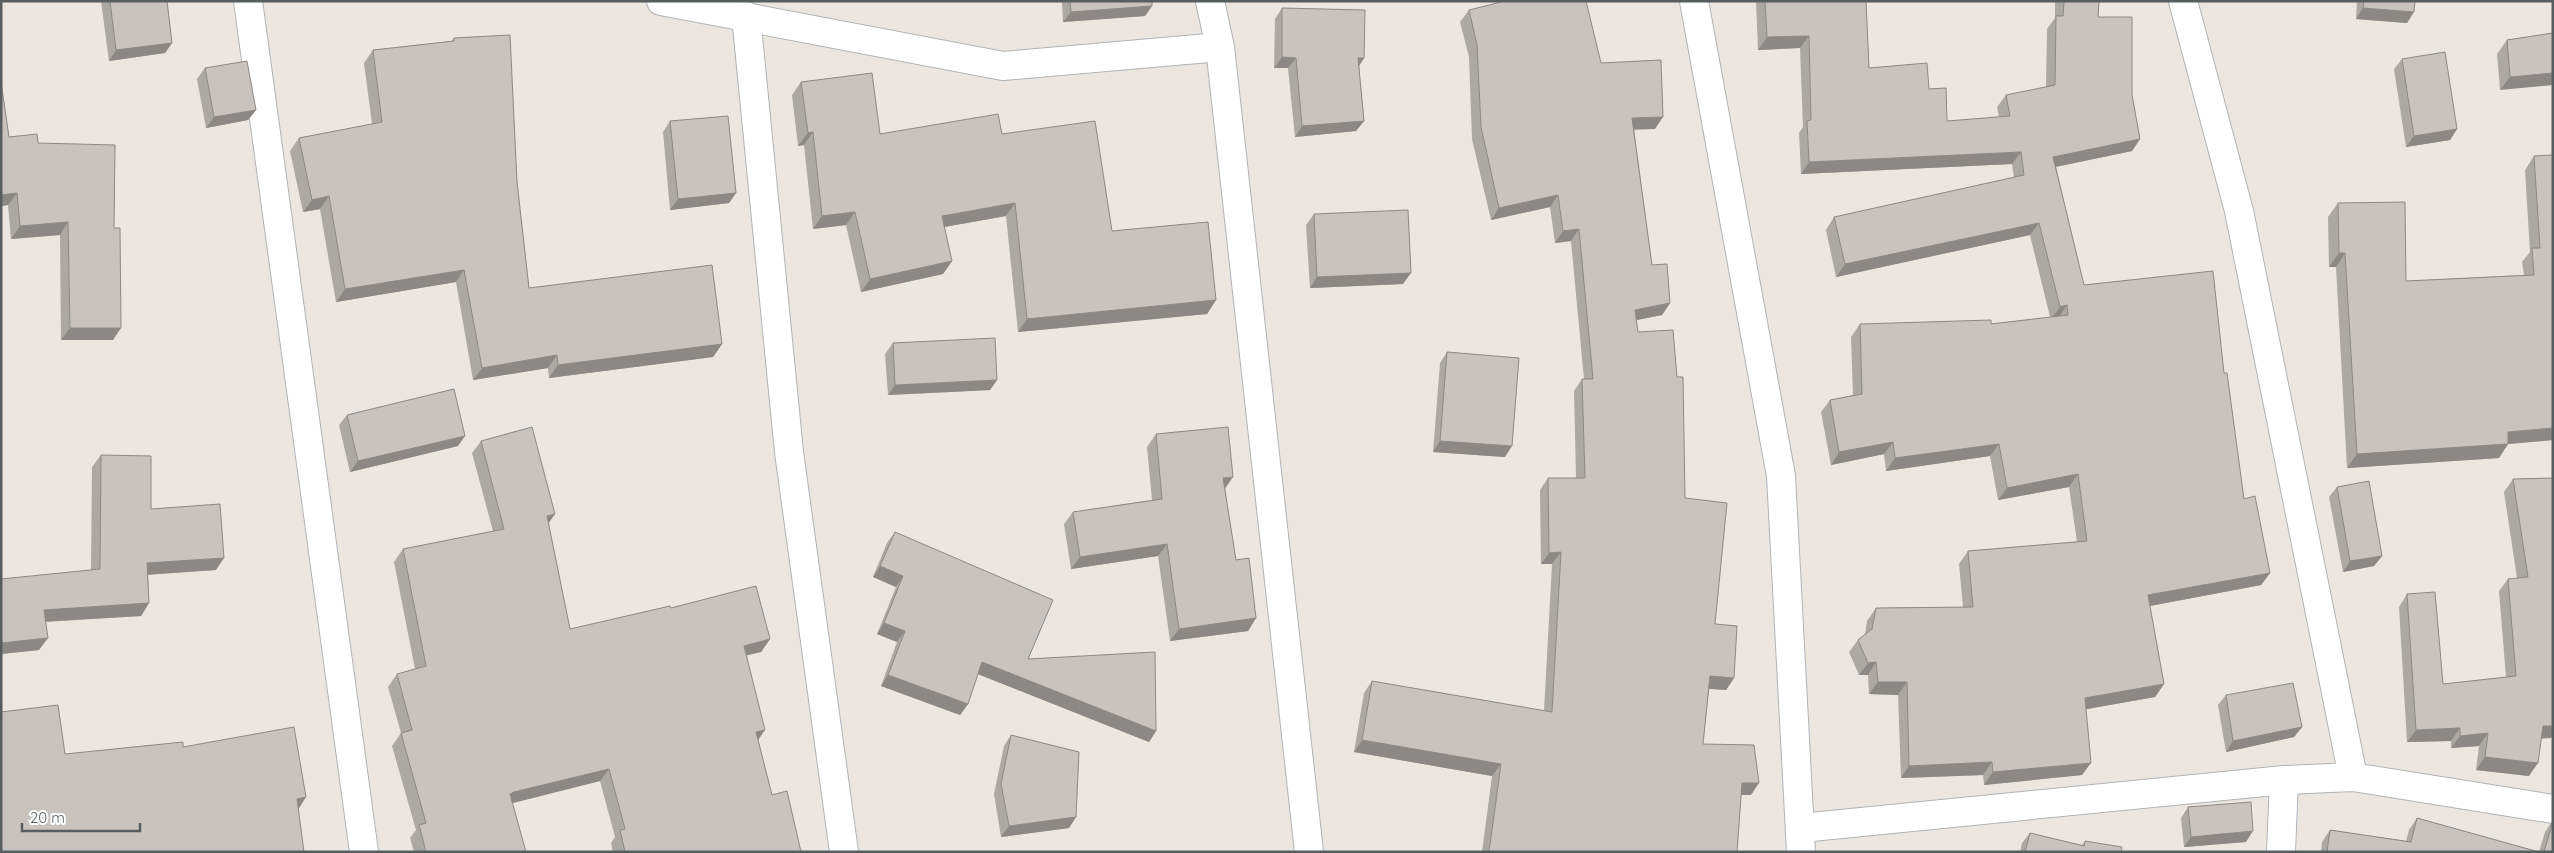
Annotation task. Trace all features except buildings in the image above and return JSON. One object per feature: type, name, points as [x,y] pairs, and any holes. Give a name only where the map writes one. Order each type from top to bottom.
[{"type":"street","points":[[248,1],[364,852]]},
{"type":"street","points":[[661,1],[1003,66],[1220,47]]},
{"type":"street","points":[[1210,1],[1220,47],[1308,852]]},
{"type":"street","points":[[1694,1],[1781,476],[1801,840],[2284,780],[2353,777],[2553,809]]},
{"type":"street","points":[[2184,1],[2239,211],[2353,777]]},
{"type":"street","points":[[746,16],[789,452],[844,852]]},
{"type":"street","points":[[2281,852],[2284,780]]}]
